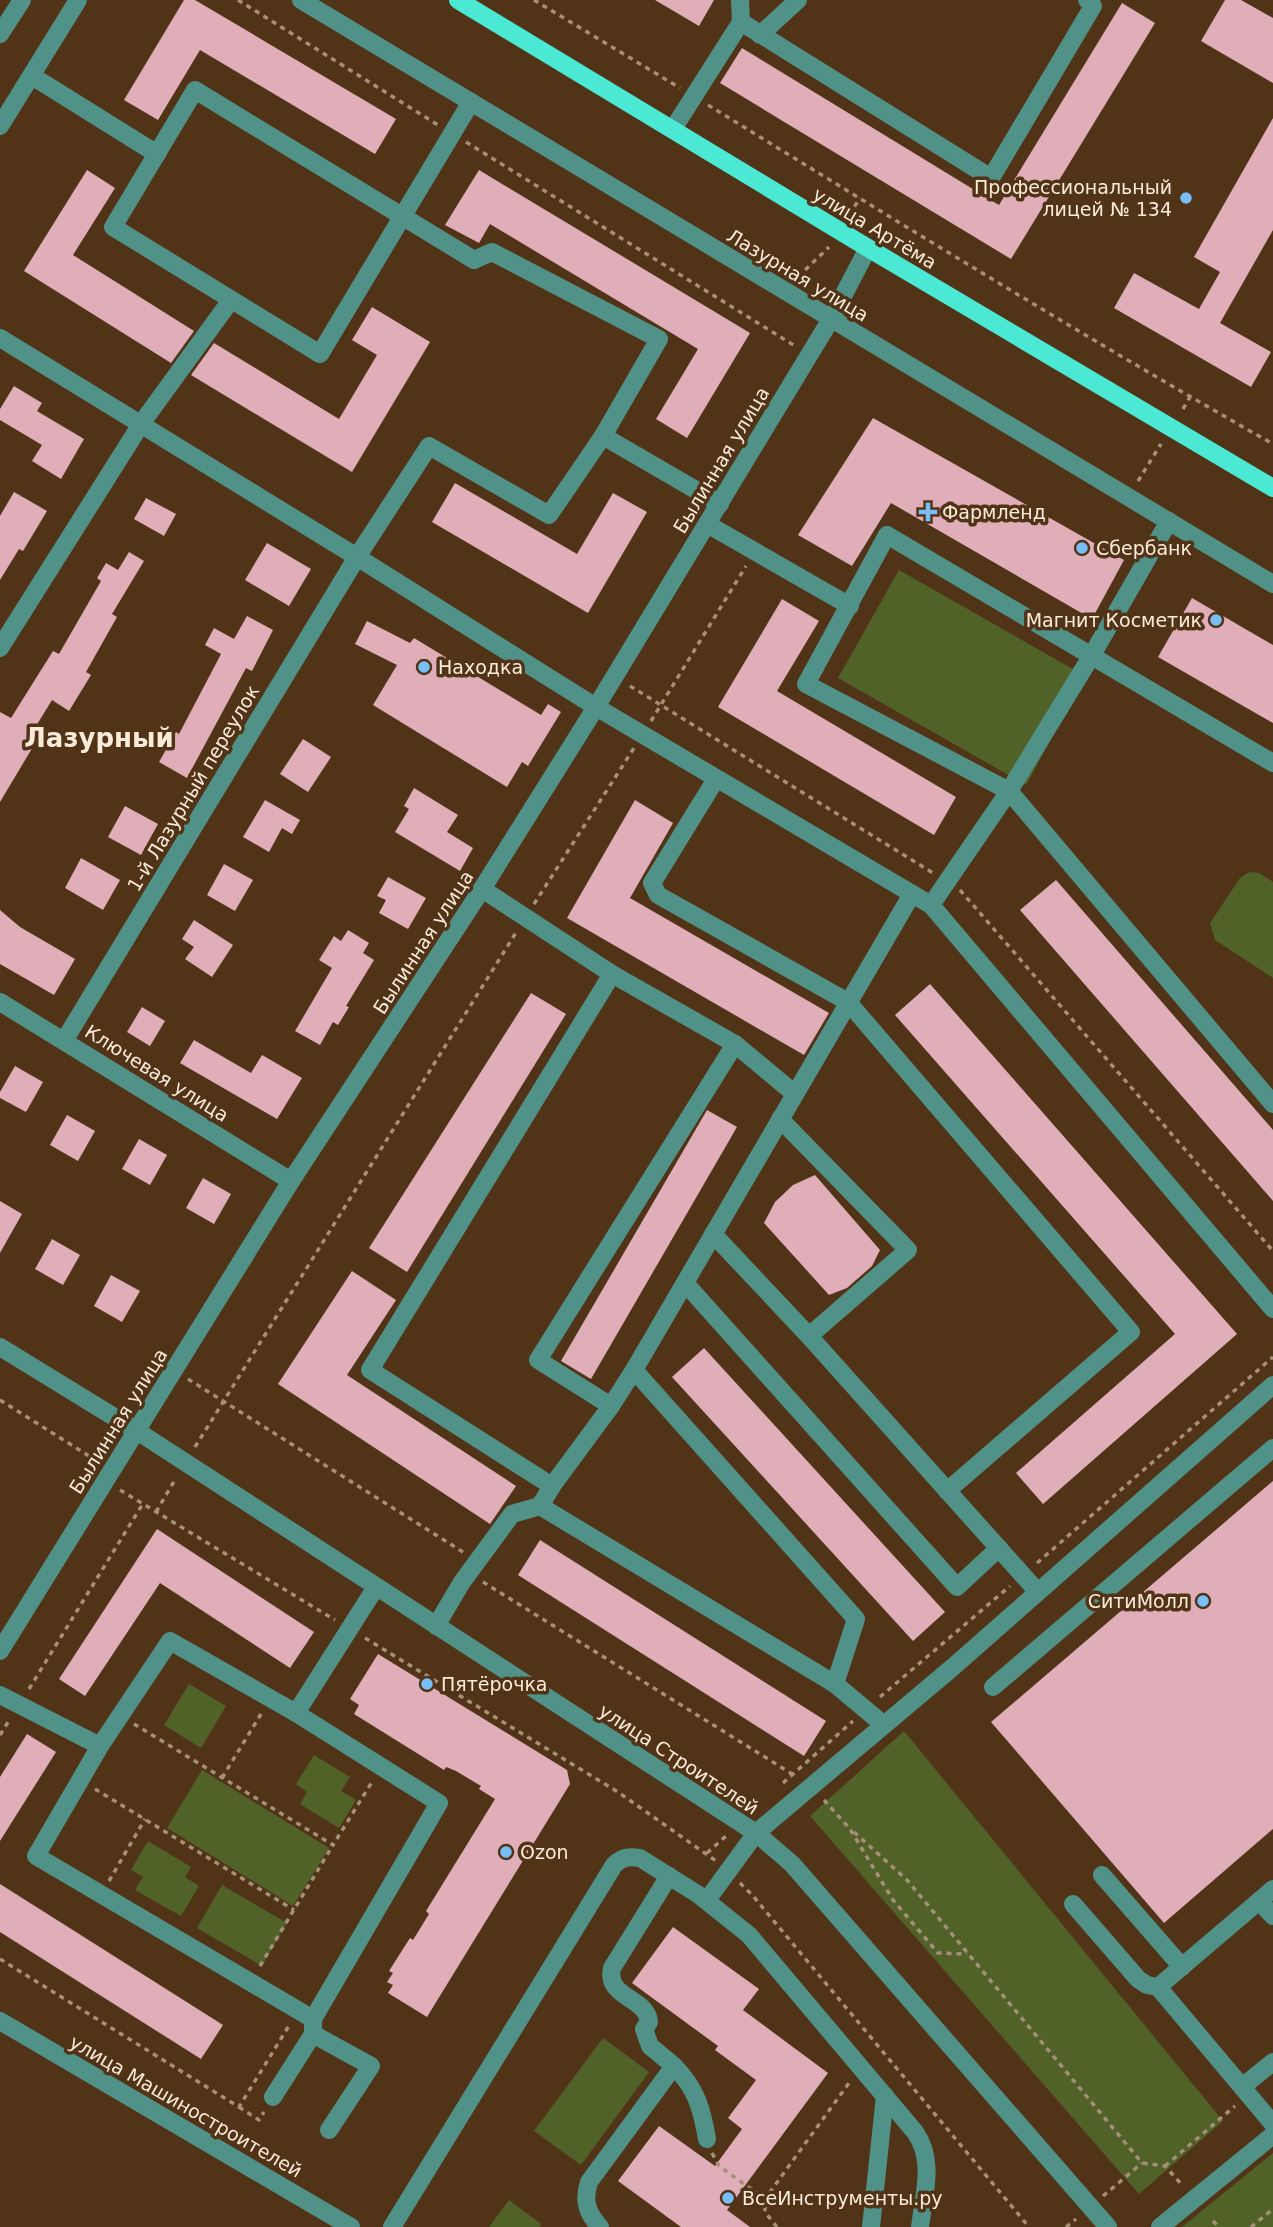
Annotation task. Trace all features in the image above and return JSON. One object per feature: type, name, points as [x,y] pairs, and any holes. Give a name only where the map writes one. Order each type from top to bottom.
[{"type":"main road","name":"улица Артёма","points":[[458,0],[868,248],[1273,488]]},
{"type":"street","points":[[0,34],[22,0]]},
{"type":"street","points":[[0,126],[78,0]]},
{"type":"street","name":"Лазурная улица","points":[[301,0],[1273,584]]},
{"type":"street","points":[[673,129],[741,22],[740,0]]},
{"type":"street","points":[[760,36],[798,0]]},
{"type":"street","points":[[741,22],[991,178],[1093,6],[1087,0]]},
{"type":"street","points":[[32,76],[157,154]]},
{"type":"street","points":[[471,102],[403,216],[320,354],[113,227],[195,90],[403,216],[474,260],[492,252],[659,339],[603,436],[720,504]]},
{"type":"street","name":"Былинная улица","points":[[0,1651],[291,1181],[482,889],[596,707],[831,319],[868,248]]},
{"type":"street","points":[[0,648],[141,424],[231,300]]},
{"type":"street","points":[[0,338],[596,707],[931,905],[1273,1310]]},
{"type":"street","name":"1-й Лазурный переулок","points":[[64,1041],[357,557],[429,446],[549,515],[603,436]]},
{"type":"street","points":[[931,905],[1009,791],[1092,656],[1169,521]]},
{"type":"street","points":[[707,524],[850,606]]},
{"type":"street","points":[[1273,763],[887,534],[806,684],[1009,791],[1273,1104]]},
{"type":"street","points":[[716,779],[652,883],[659,895],[848,1002],[1131,1332],[947,1491]]},
{"type":"street","points":[[482,889],[612,974],[735,1044],[795,1094]]},
{"type":"street","points":[[436,1626],[473,1567],[512,1514],[540,1506],[611,1406],[912,894]]},
{"type":"street","points":[[552,1486],[370,1370],[612,974]]},
{"type":"street","name":"Ключевая улица","points":[[0,1002],[291,1181]]},
{"type":"street","points":[[611,1406],[538,1360],[735,1044]]},
{"type":"street","points":[[780,1119],[908,1251],[809,1336]]},
{"type":"street","points":[[713,1234],[809,1336],[1037,1591]]},
{"type":"street","points":[[685,1283],[957,1587],[999,1548]]},
{"type":"street","name":"улица Строителей","points":[[0,1347],[137,1431],[756,1833],[792,1864],[1108,2227]]},
{"type":"street","points":[[634,1370],[856,1619],[835,1684]]},
{"type":"street","points":[[707,1900],[756,1833],[884,1725],[1273,1385]]},
{"type":"street","points":[[993,1687],[1273,1448]]},
{"type":"street","points":[[540,1506],[835,1684],[884,1725]]},
{"type":"street","points":[[296,1713],[376,1587]]},
{"type":"street","points":[[273,2098],[308,2021],[439,1804],[296,1713],[170,1641],[100,1746],[36,1856],[250,1982],[308,2021],[371,2066],[329,2130]]},
{"type":"street","points":[[0,1695],[100,1746]]},
{"type":"street","points":[[392,2227],[614,1865],[625,1857],[640,1858],[707,1900],[752,1939],[919,2137],[928,2160],[920,2227]]},
{"type":"street","points":[[1102,1875],[1182,1967]]},
{"type":"street","points":[[669,1876],[610,1975],[613,1985],[648,2013],[649,2022],[644,2029],[650,2046],[687,2080],[698,2099],[707,2139]]},
{"type":"street","points":[[1158,1987],[1266,1895],[1273,1916]]},
{"type":"street","points":[[1073,1903],[1138,1979],[1147,1985],[1158,1987],[1273,2124]]},
{"type":"street","name":"улица Машиностроителей","points":[[0,2021],[351,2227]]},
{"type":"street","points":[[1245,2091],[1273,2062]]},
{"type":"street","points":[[600,2227],[590,2216],[586,2204],[589,2182],[674,2066]]},
{"type":"street","points":[[871,2227],[885,2096]]},
{"type":"street","points":[[1160,2227],[1273,2135]]},
{"type":"path","points":[[238,0],[809,355]]},
{"type":"path","points":[[534,0],[1190,397],[1273,444]]},
{"type":"path","points":[[848,217],[860,198]]},
{"type":"path","points":[[784,291],[829,247]]},
{"type":"path","points":[[1183,408],[1190,397]]},
{"type":"path","points":[[1128,496],[1161,444]]},
{"type":"path","points":[[156,1512],[755,552]]},
{"type":"path","points":[[776,1791],[1273,1357]]},
{"type":"path","points":[[174,1371],[465,1554],[484,1584],[812,1786],[850,1829],[907,1880],[1142,2163],[1165,2166],[1184,2187]]},
{"type":"path","points":[[0,1400],[96,1459],[106,1481],[618,1792],[707,1853],[753,1896],[1029,2227]]},
{"type":"path","points":[[0,1735],[143,1504]]},
{"type":"path","points":[[222,1778],[270,1699]]},
{"type":"path","points":[[120,1716],[333,1845]]},
{"type":"path","points":[[250,1982],[381,1767]]},
{"type":"path","points":[[80,1780],[294,1910]]},
{"type":"path","points":[[101,1895],[145,1819]]},
{"type":"path","points":[[707,1853],[740,1823]]},
{"type":"path","points":[[850,1829],[893,1900],[938,1954],[967,1954]]},
{"type":"path","points":[[0,1959],[259,2120],[273,2098]]},
{"type":"path","points":[[239,2107],[308,2021]]},
{"type":"path","points":[[777,2227],[767,2217],[765,2200],[861,2067]]},
{"type":"path","points":[[1165,2166],[1245,2091]]},
{"type":"path","points":[[707,2139],[717,2164],[765,2200]]},
{"type":"path","points":[[1251,2227],[1273,2209]]},
{"type":"path","points":[[1213,2221],[1219,2227]]},
{"type":"green space","points":[[899,570],[1085,676],[1026,785],[838,678]]},
{"type":"green space","points":[[1249,872],[1259,873],[1273,882],[1273,978],[1215,940],[1210,923],[1240,878]]},
{"type":"green space","points":[[189,1684],[226,1706],[201,1748],[164,1725]]},
{"type":"green space","points":[[904,1731],[1223,2121],[1139,2194],[810,1816]]},
{"type":"green space","points":[[314,1755],[350,1777],[341,1791],[356,1800],[339,1828],[300,1804],[307,1792],[296,1784]]},
{"type":"green space","points":[[202,1770],[329,1848],[293,1906],[167,1828]]},
{"type":"green space","points":[[148,1841],[191,1867],[185,1877],[199,1886],[181,1916],[135,1890],[143,1877],[131,1870]]},
{"type":"green space","points":[[222,1885],[287,1923],[262,1966],[197,1928]]},
{"type":"green space","points":[[603,2038],[649,2072],[581,2165],[534,2131]]},
{"type":"green space","points":[[1273,2153],[1273,2227],[1182,2227]]},
{"type":"green space","points":[[509,2200],[541,2224],[539,2227],[489,2227]]},
{"type":"building","points":[[184,0],[195,0],[396,119],[375,154],[200,50],[158,120],[124,100]]},
{"type":"building","points":[[655,0],[714,0],[699,26]]},
{"type":"building","points":[[1225,0],[1241,0],[1273,18],[1273,83],[1201,41]]},
{"type":"building","points":[[1122,3],[1155,23],[1011,259],[720,83],[742,48],[999,205]]},
{"type":"building","points":[[1273,118],[1273,230],[1220,323],[1271,352],[1251,387],[1114,308],[1134,273],[1199,309],[1220,272],[1194,257]]},
{"type":"building","points":[[87,170],[115,188],[73,255],[194,331],[171,363],[24,271]]},
{"type":"building","points":[[479,170],[750,333],[687,438],[656,419],[698,349],[490,224],[479,243],[445,225]]},
{"type":"building","points":[[372,307],[430,342],[352,472],[191,375],[214,343],[339,419],[377,355],[352,340]]},
{"type":"building","points":[[14,386],[42,403],[37,411],[84,439],[61,479],[32,461],[42,445],[0,420],[0,409]]},
{"type":"building","points":[[873,418],[1124,560],[1092,619],[891,503],[852,566],[798,535]]},
{"type":"building","points":[[455,483],[577,554],[613,493],[647,512],[588,613],[432,522]]},
{"type":"building","points":[[14,492],[47,511],[23,551],[19,549],[0,580],[0,516]]},
{"type":"building","points":[[146,498],[176,514],[164,536],[134,519]]},
{"type":"building","points":[[267,543],[311,569],[289,606],[245,580]]},
{"type":"building","points":[[129,552],[144,561],[112,614],[117,617],[86,672],[91,675],[69,711],[52,700],[33,731],[40,735],[0,802],[0,712],[11,718],[53,651],[59,654],[101,581],[97,578],[106,563],[118,570]]},
{"type":"building","points":[[1192,598],[1273,645],[1273,723],[1158,657]]},
{"type":"building","points":[[782,599],[819,621],[777,691],[956,797],[934,835],[718,707]]},
{"type":"building","points":[[247,616],[273,630],[252,671],[246,668],[187,778],[159,762],[176,732],[179,734],[221,654],[205,645],[214,628],[234,639]]},
{"type":"building","points":[[367,621],[410,643],[414,638],[541,715],[548,704],[561,712],[528,766],[522,762],[507,787],[373,705],[397,665],[355,644]]},
{"type":"building","points":[[303,739],[331,757],[308,792],[280,774]]},
{"type":"building","points":[[414,788],[458,815],[447,832],[473,848],[460,871],[395,832],[409,809],[404,806]]},
{"type":"building","points":[[265,800],[300,820],[292,834],[282,828],[269,852],[243,837]]},
{"type":"building","points":[[635,800],[673,823],[630,898],[829,1013],[804,1055],[567,918]]},
{"type":"building","points":[[125,806],[158,824],[141,855],[108,837]]},
{"type":"building","points":[[81,858],[120,880],[103,910],[65,888]]},
{"type":"building","points":[[224,864],[253,880],[235,911],[207,895]]},
{"type":"building","points":[[388,877],[426,898],[408,929],[379,913],[386,900],[377,896]]},
{"type":"building","points":[[1056,880],[1273,1130],[1273,1201],[1020,910]]},
{"type":"building","points":[[0,910],[20,927],[75,959],[54,995],[0,964]]},
{"type":"building","points":[[194,920],[233,945],[212,977],[185,959],[194,947],[182,939]]},
{"type":"building","points":[[348,930],[369,943],[363,953],[374,960],[346,1006],[349,1007],[338,1025],[333,1022],[320,1045],[295,1031],[332,968],[319,960],[334,936],[341,941]]},
{"type":"building","points":[[930,984],[1237,1334],[1043,1504],[1016,1473],[1175,1334],[895,1015]]},
{"type":"building","points":[[531,993],[566,1014],[407,1272],[369,1248]]},
{"type":"building","points":[[142,1007],[165,1021],[150,1046],[127,1032]]},
{"type":"building","points":[[194,1040],[251,1073],[262,1055],[302,1078],[277,1119],[180,1063]]},
{"type":"building","points":[[15,1066],[43,1082],[26,1112],[0,1098],[0,1092]]},
{"type":"building","points":[[707,1110],[737,1127],[591,1379],[561,1361]]},
{"type":"building","points":[[67,1115],[95,1131],[78,1161],[50,1145]]},
{"type":"building","points":[[139,1139],[167,1155],[150,1185],[122,1169]]},
{"type":"building","points":[[815,1175],[880,1250],[872,1266],[847,1288],[829,1295],[764,1223],[775,1202],[793,1185]]},
{"type":"building","points":[[203,1178],[231,1194],[214,1224],[186,1208]]},
{"type":"building","points":[[0,1201],[22,1214],[0,1253]]},
{"type":"building","points":[[52,1239],[80,1255],[63,1285],[35,1269]]},
{"type":"building","points":[[352,1271],[396,1300],[347,1375],[516,1486],[490,1524],[278,1384]]},
{"type":"building","points":[[111,1275],[140,1291],[122,1322],[94,1306]]},
{"type":"building","points":[[704,1348],[945,1612],[913,1641],[672,1377]]},
{"type":"building","name":"СитиМолл","points":[[1273,1481],[1273,1829],[1164,1923],[991,1722]]},
{"type":"building","points":[[157,1529],[314,1632],[290,1668],[160,1583],[85,1696],[59,1679]]},
{"type":"building","points":[[540,1540],[826,1721],[804,1756],[518,1575]]},
{"type":"building","points":[[378,1654],[567,1770],[570,1784],[427,2017],[388,1993],[393,1985],[387,1982],[393,1973],[389,1971],[410,1938],[413,1940],[429,1914],[426,1911],[495,1799],[479,1789],[481,1786],[456,1771],[446,1767],[444,1770],[354,1714],[359,1705],[350,1699]]},
{"type":"building","points":[[27,1734],[56,1752],[0,1841],[0,1777]]},
{"type":"building","points":[[0,1884],[223,2025],[201,2059],[0,1932]]},
{"type":"building","points":[[673,1927],[759,1989],[743,2010],[828,2073],[727,2210],[750,2227],[681,2227],[618,2181],[659,2126],[715,2166],[742,2129],[728,2118],[756,2080],[715,2050],[718,2046],[632,1983]]},
{"type":"place","name":"Профессиональный лицей № 134","points":[[1186,198]]},
{"type":"place","name":"Фармленд","points":[[928,512]]},
{"type":"place","name":"Сбербанк","points":[[1082,548]]},
{"type":"place","name":"Магнит Косметик","points":[[1216,620]]},
{"type":"place","name":"Находка","points":[[424,667]]},
{"type":"place","name":"СитиМолл","points":[[1203,1601]]},
{"type":"place","name":"Пятёрочка","points":[[427,1684]]},
{"type":"place","name":"Ozon","points":[[506,1852]]},
{"type":"place","name":"ВсеИнструменты.ру","points":[[728,2198]]},
{"type":"district","name":"Лазурный","points":[[99,738]]}]
